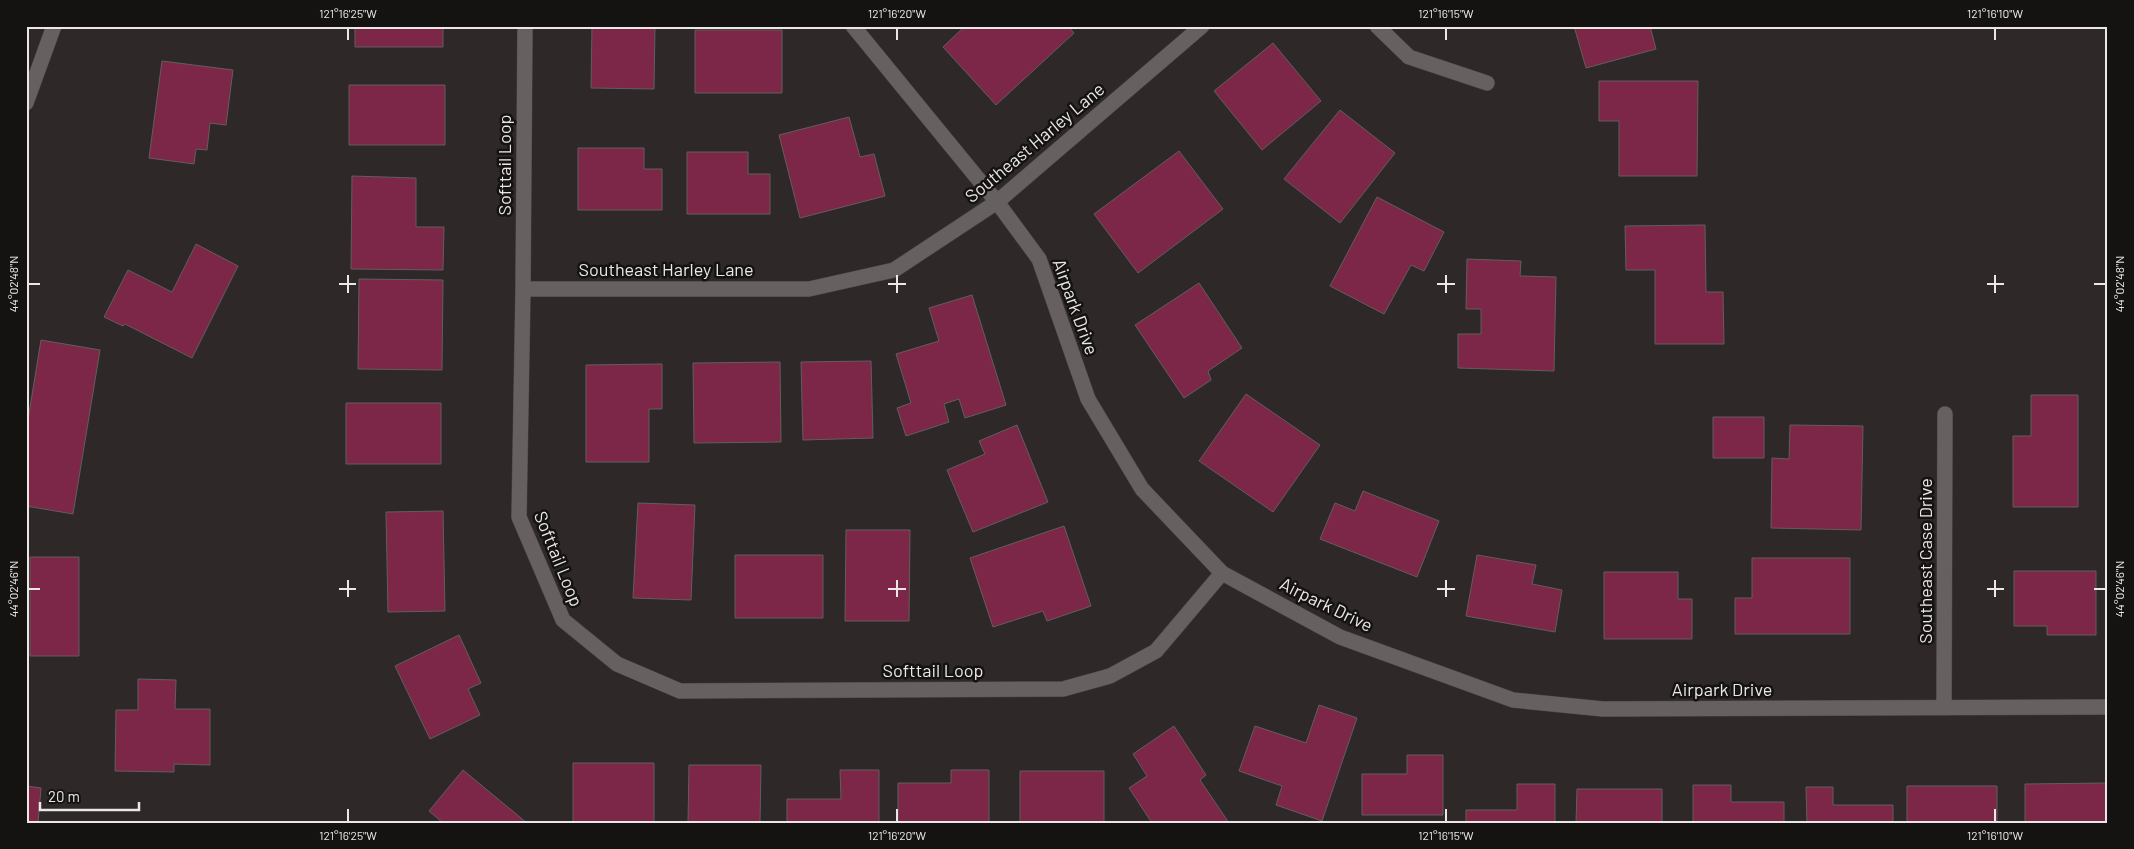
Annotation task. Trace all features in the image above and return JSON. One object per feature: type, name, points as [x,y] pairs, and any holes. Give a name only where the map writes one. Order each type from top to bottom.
[{"type":"street","points":[[26,103],[54,26]]},
{"type":"street","name":"Softtail Loop","points":[[525,26],[519,517],[563,620],[617,664],[680,691],[1063,689],[1110,676],[1156,651],[1222,573]]},
{"type":"street","name":"Airpark Drive","points":[[853,26],[997,202],[1039,259],[1088,398],[1142,489],[1222,573],[1340,637],[1513,700],[1603,709],[2108,707]]},
{"type":"street","name":"Southeast Harley Lane","points":[[523,289],[809,289],[894,270],[997,202],[1202,26]]},
{"type":"street","points":[[1377,26],[1409,57],[1487,83]]},
{"type":"street","name":"Southeast Case Drive","points":[[1944,708],[1945,414]]},
{"type":"building","points":[[355,26],[443,26],[443,47],[355,47]]},
{"type":"building","points":[[592,26],[655,26],[654,89],[591,88]]},
{"type":"building","points":[[965,26],[1068,26],[1074,33],[996,105],[943,47]]},
{"type":"building","points":[[1574,26],[1650,26],[1656,49],[1586,68]]},
{"type":"building","points":[[695,30],[782,30],[782,93],[695,93]]},
{"type":"building","points":[[1273,43],[1321,101],[1262,150],[1214,91]]},
{"type":"building","points":[[162,61],[233,70],[226,125],[210,123],[207,150],[196,149],[194,164],[149,158]]},
{"type":"building","points":[[1599,81],[1698,81],[1697,176],[1619,176],[1619,121],[1599,121]]},
{"type":"building","points":[[349,85],[445,85],[445,145],[349,145]]},
{"type":"building","points":[[1340,110],[1395,153],[1340,223],[1284,179]]},
{"type":"building","points":[[849,117],[860,157],[874,154],[885,196],[800,218],[779,135]]},
{"type":"building","points":[[578,148],[644,148],[644,169],[662,169],[662,210],[578,210]]},
{"type":"building","points":[[1179,151],[1223,209],[1138,273],[1094,214]]},
{"type":"building","points":[[687,152],[748,152],[748,174],[770,174],[770,214],[687,214]]},
{"type":"building","points":[[352,176],[416,178],[416,227],[444,227],[443,270],[351,269]]},
{"type":"building","points":[[1377,197],[1444,232],[1424,271],[1411,265],[1384,314],[1330,286]]},
{"type":"building","points":[[1705,225],[1706,292],[1723,292],[1724,344],[1655,344],[1655,270],[1626,270],[1625,226]]},
{"type":"building","points":[[196,244],[238,266],[192,358],[125,324],[123,326],[104,317],[128,270],[172,292]]},
{"type":"building","points":[[1467,259],[1521,261],[1520,276],[1556,277],[1554,371],[1458,368],[1458,334],[1481,334],[1481,309],[1466,309]]},
{"type":"building","points":[[359,279],[443,280],[442,370],[358,369]]},
{"type":"building","points":[[1199,283],[1242,348],[1208,371],[1211,380],[1184,398],[1135,325]]},
{"type":"building","points":[[972,295],[1006,405],[965,418],[959,399],[944,404],[949,422],[906,436],[897,408],[911,403],[896,354],[939,341],[929,308]]},
{"type":"building","points":[[41,340],[100,350],[73,514],[26,506],[26,432]]},
{"type":"building","points":[[871,361],[873,438],[803,440],[801,362]]},
{"type":"building","points":[[780,362],[781,442],[694,443],[693,363]]},
{"type":"building","points":[[662,364],[662,409],[649,409],[649,462],[586,462],[586,365]]},
{"type":"building","points":[[1246,394],[1320,445],[1273,512],[1199,461]]},
{"type":"building","points":[[2031,395],[2078,395],[2078,507],[2013,507],[2013,436],[2031,436]]},
{"type":"building","points":[[346,403],[441,403],[441,464],[346,464]]},
{"type":"building","points":[[1713,417],[1764,417],[1764,458],[1713,458]]},
{"type":"building","points":[[1017,425],[1048,502],[973,532],[947,470],[985,454],[979,441]]},
{"type":"building","points":[[1790,425],[1863,426],[1861,530],[1771,528],[1772,458],[1789,459]]},
{"type":"building","points":[[1363,491],[1439,521],[1417,577],[1320,539],[1335,503],[1355,511]]},
{"type":"building","points":[[638,503],[695,505],[691,600],[633,598]]},
{"type":"building","points":[[443,511],[445,611],[388,612],[386,512]]},
{"type":"building","points":[[1064,526],[1091,606],[1047,621],[1043,611],[993,627],[970,558]]},
{"type":"building","points":[[846,530],[910,530],[909,621],[845,621]]},
{"type":"building","points":[[735,555],[823,555],[823,618],[735,618]]},
{"type":"building","points":[[1477,555],[1536,565],[1532,584],[1562,590],[1555,632],[1466,616]]},
{"type":"building","points":[[30,557],[79,557],[79,656],[30,656]]},
{"type":"building","points":[[1752,558],[1850,558],[1850,634],[1735,634],[1735,598],[1752,598]]},
{"type":"building","points":[[2014,571],[2096,571],[2096,635],[2047,635],[2047,626],[2014,626]]},
{"type":"building","points":[[1604,572],[1678,572],[1678,599],[1692,599],[1692,639],[1604,639]]},
{"type":"building","points":[[459,635],[481,683],[468,689],[480,715],[430,739],[395,666]]},
{"type":"building","points":[[138,679],[176,680],[175,709],[210,709],[210,765],[174,764],[174,772],[115,771],[116,710],[138,710]]},
{"type":"building","points":[[1319,705],[1357,718],[1322,821],[1276,805],[1282,786],[1239,771],[1255,726],[1306,743]]},
{"type":"building","points":[[1174,726],[1206,775],[1200,780],[1229,823],[1152,823],[1129,788],[1147,776],[1133,754]]},
{"type":"building","points":[[1407,755],[1443,755],[1443,815],[1362,815],[1362,774],[1407,774]]},
{"type":"building","points":[[573,763],[654,763],[654,823],[573,823]]},
{"type":"building","points":[[689,765],[761,765],[760,823],[688,823]]},
{"type":"building","points":[[463,770],[527,823],[443,823],[429,811]]},
{"type":"building","points":[[840,770],[879,770],[879,823],[787,823],[787,799],[841,799]]},
{"type":"building","points":[[951,770],[989,770],[989,823],[898,823],[898,783],[951,783]]},
{"type":"building","points":[[1020,771],[1104,771],[1104,823],[1020,823]]},
{"type":"building","points":[[2108,783],[2108,823],[2025,823],[2025,784]]},
{"type":"building","points":[[1517,784],[1555,784],[1555,823],[1466,823],[1466,810],[1517,810]]},
{"type":"building","points":[[1693,785],[1731,785],[1731,802],[1784,802],[1784,823],[1693,823]]},
{"type":"building","points":[[26,786],[41,788],[38,823],[26,823]]},
{"type":"building","points":[[1907,786],[1997,786],[1997,823],[1907,823]]},
{"type":"building","points":[[1806,787],[1833,787],[1833,805],[1893,805],[1893,823],[1807,823]]},
{"type":"building","points":[[1577,789],[1662,789],[1662,823],[1576,823]]}]
